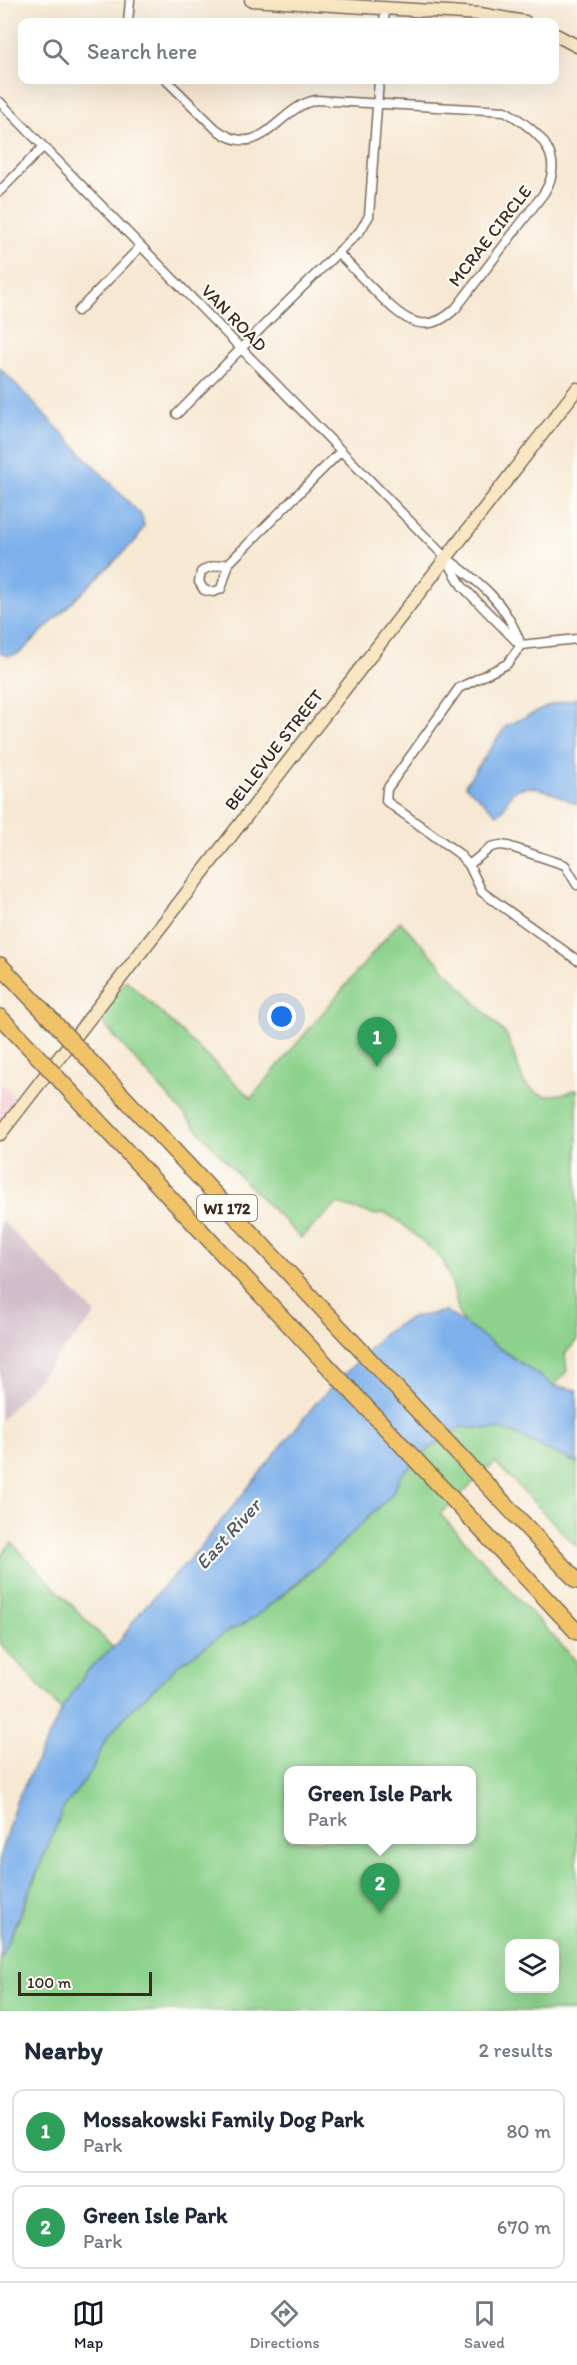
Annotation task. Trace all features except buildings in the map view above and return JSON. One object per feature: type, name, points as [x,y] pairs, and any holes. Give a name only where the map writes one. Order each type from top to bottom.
[{"type":"highway","name":"WI 172","points":[[0,965],[577,1581]]},
{"type":"highway","name":"WI 172","points":[[0,1017],[577,1632]]},
{"type":"street","points":[[128,18],[130,0]]},
{"type":"street","points":[[251,0],[480,14],[502,18]]},
{"type":"street","points":[[384,18],[385,9]]},
{"type":"street","points":[[559,36],[577,46]]},
{"type":"street","points":[[170,84],[216,129],[224,135],[239,140],[259,138],[292,109],[306,102],[315,100],[377,103]]},
{"type":"street","points":[[177,414],[360,231],[369,216],[379,84]]},
{"type":"street","name":"VAN ROAD","points":[[0,102],[445,557]]},
{"type":"street","name":"MCRAE CIRCLE","points":[[338,253],[398,315],[420,323],[439,320],[456,308],[544,193],[552,175],[552,158],[543,141],[519,118],[505,111],[377,103]]},
{"type":"street","points":[[0,191],[43,147]]},
{"type":"street","points":[[78,311],[141,246]]},
{"type":"street","name":"BELLEVUE STREET","points":[[0,1134],[577,388]]},
{"type":"street","points":[[229,563],[341,451]]},
{"type":"street","points":[[445,557],[471,575],[504,608],[521,645]]},
{"type":"street","points":[[445,557],[462,586],[521,645]]},
{"type":"street","points":[[577,639],[521,645],[507,664],[459,688],[387,789],[386,801],[458,853],[469,865],[482,892],[577,960]]},
{"type":"street","points":[[469,865],[491,847],[508,846],[565,865],[577,885]]},
{"type":"shaded area","points":[[0,1081],[22,1105],[0,1134]]},
{"type":"shaded area","points":[[0,1219],[96,1314],[0,1421]]},
{"type":"green space","points":[[400,921],[507,1036],[524,1083],[537,1093],[547,1096],[577,1089],[577,1340],[565,1354],[567,1371],[554,1386],[464,1324],[443,1260],[399,1221],[385,1213],[376,1215],[337,1204],[301,1238],[243,1180],[97,1017],[126,980],[251,1098]]},
{"type":"green space","points":[[461,1427],[506,1430],[577,1463],[577,1547],[495,1462],[440,1514],[577,1662],[577,2011],[0,2011],[0,1961],[4,1949],[20,1917],[63,1809],[92,1770],[106,1739],[128,1713],[181,1663],[227,1632],[254,1618],[290,1590],[392,1494],[401,1475],[430,1448]]},
{"type":"green space","points":[[12,1543],[113,1648],[89,1669],[62,1711],[0,1643],[0,1555]]},
{"type":"water","points":[[0,368],[142,516],[144,526],[137,539],[20,653],[9,656],[0,653]]},
{"type":"water","points":[[577,698],[577,804],[552,793],[533,787],[524,787],[516,790],[510,796],[503,809],[497,814],[465,785],[506,726],[551,705]]},
{"type":"water","name":"East River","points":[[446,1311],[554,1386],[577,1390],[577,1463],[506,1430],[461,1427],[430,1448],[401,1475],[392,1494],[333,1552],[254,1618],[227,1632],[181,1663],[128,1713],[106,1739],[92,1770],[63,1809],[0,1961],[0,1855],[16,1802],[65,1704],[89,1669],[119,1642],[141,1611],[198,1550],[316,1403],[386,1332],[410,1318]]},
{"type":"place","name":"Mossakowski Family Dog Park","points":[[377,1067]]},
{"type":"place","name":"Green Isle Park","points":[[380,1913]]}]
